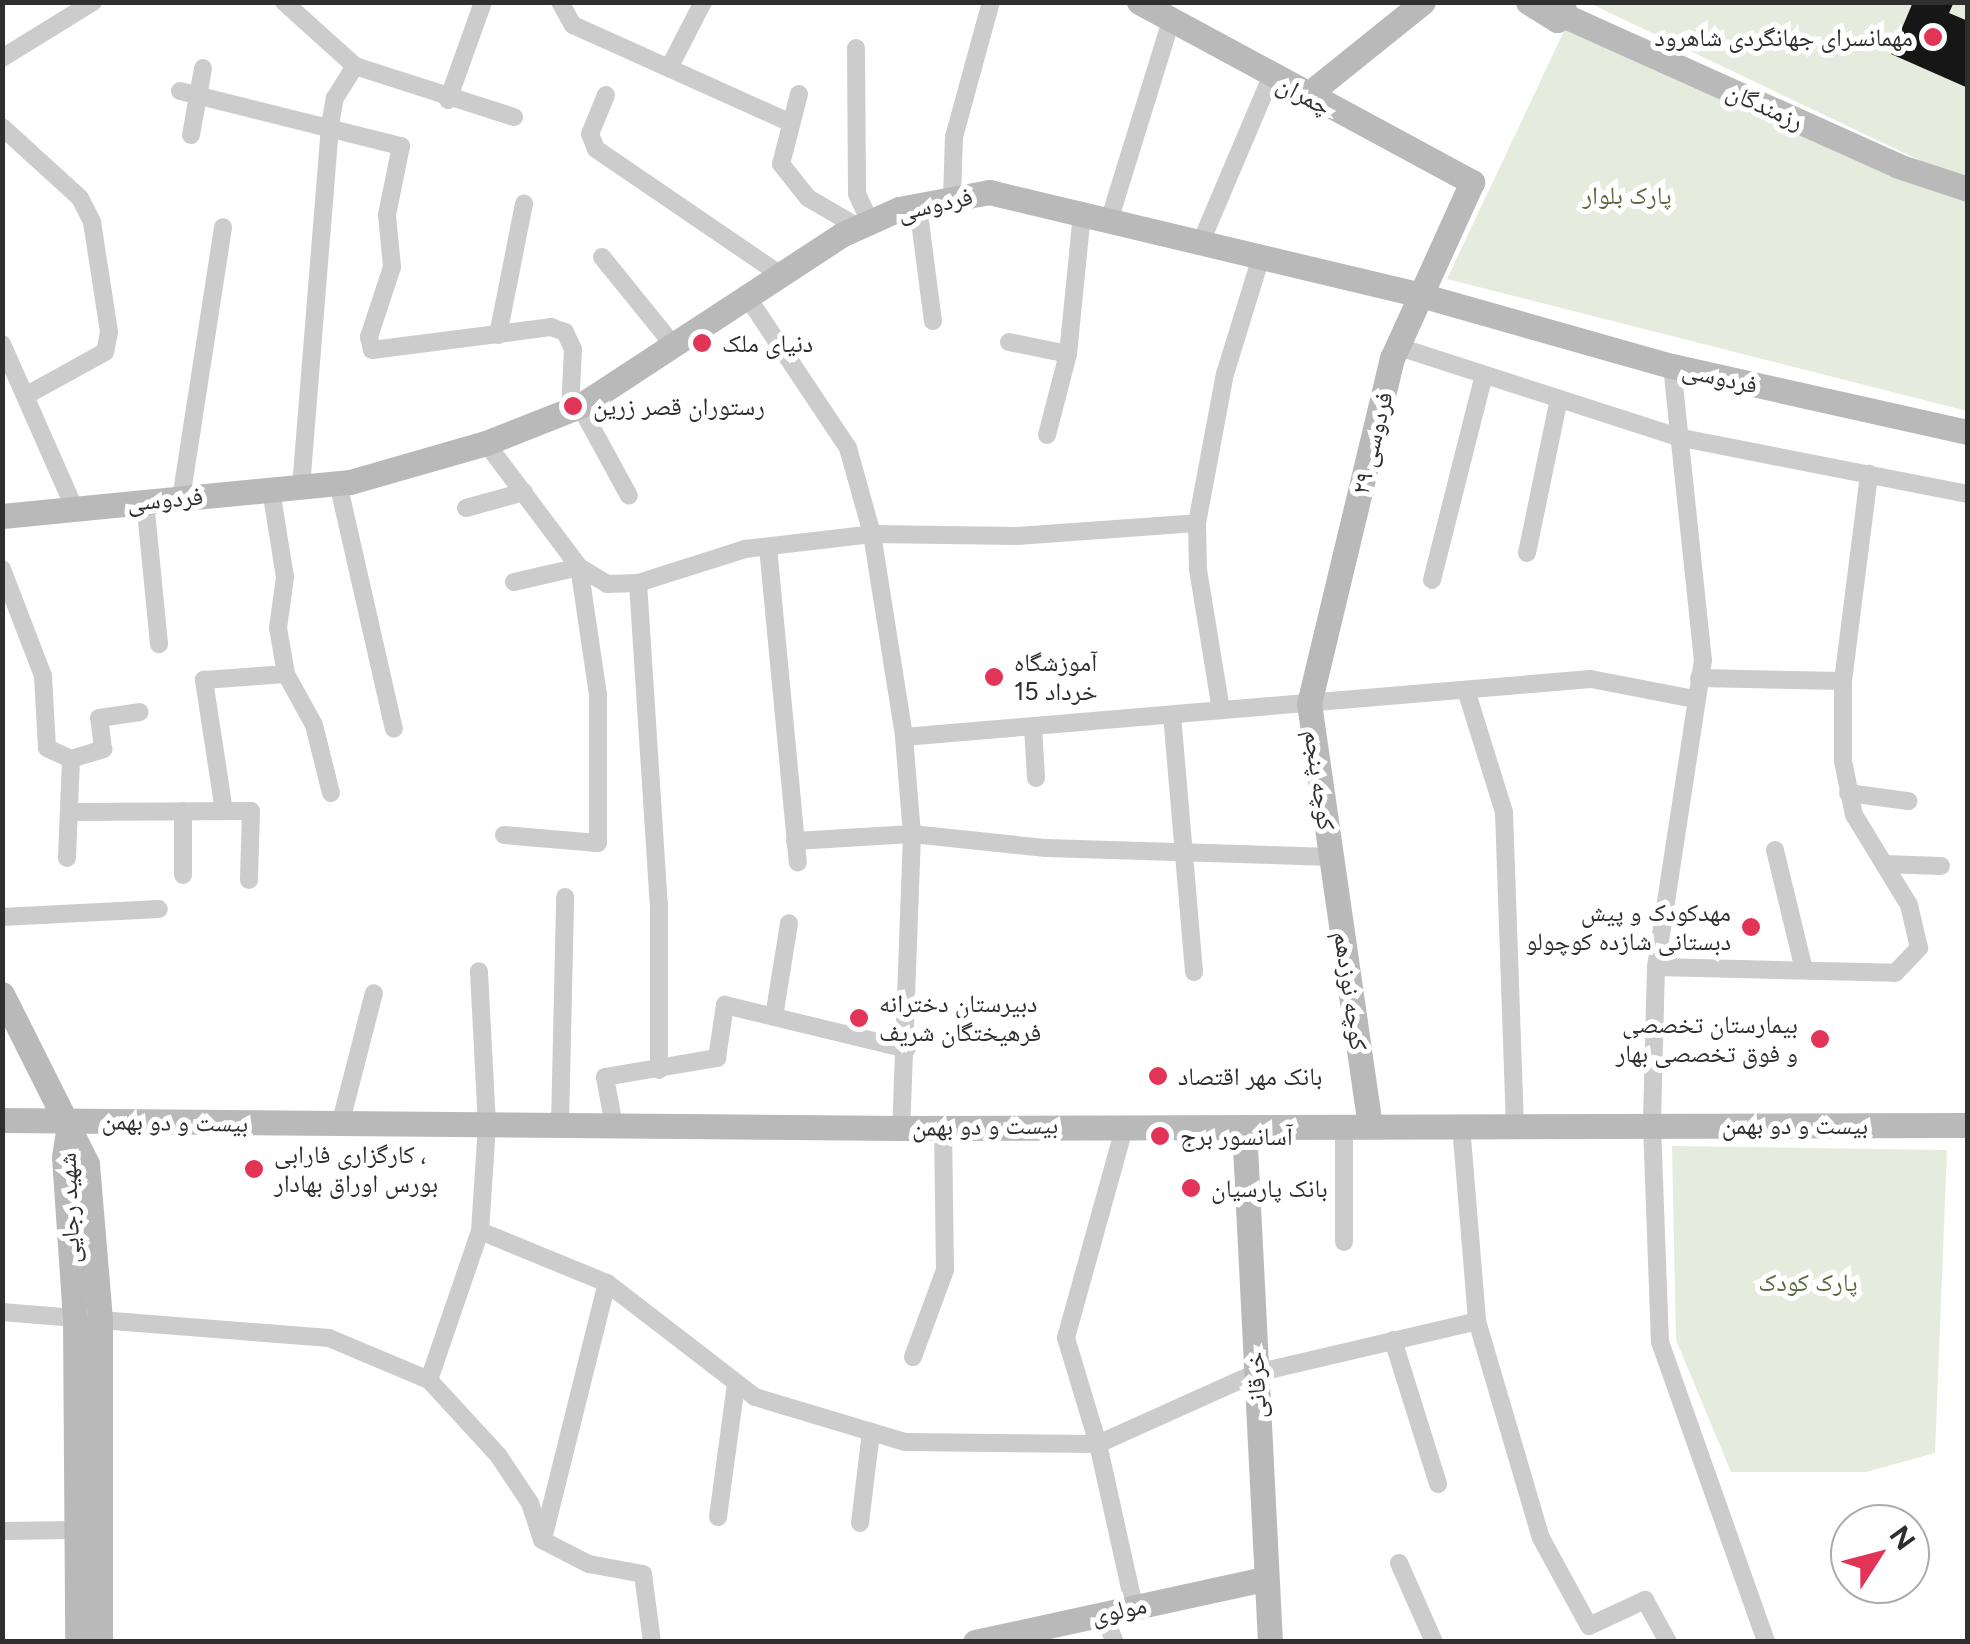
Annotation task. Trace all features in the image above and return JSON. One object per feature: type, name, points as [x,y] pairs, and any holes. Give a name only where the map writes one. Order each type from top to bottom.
[{"type":"main road","name":"چمران","points":[[1139,2],[1306,96],[1472,182]]},
{"type":"main road","points":[[1306,96],[1422,2]]},
{"type":"main road","name":"رزمندگان","points":[[1528,2],[1557,20],[1563,9],[1898,166],[1968,189]]},
{"type":"main road","name":"فردوسی ۲۹","points":[[1309,704],[1396,346],[1472,182]]},
{"type":"main road","name":"فردوسی","points":[[2,516],[338,483],[486,442],[575,408],[864,225],[918,206],[989,192],[1417,294],[1672,366],[1968,432]]},
{"type":"main road","name":"کوچه پنجم","points":[[1309,704],[1331,857]]},
{"type":"main road","name":"کوچه نوزدهم","points":[[1331,857],[1357,1125]]},
{"type":"main road","points":[[2,994],[70,1120]]},
{"type":"main road","name":"بیست و دو بهمن","points":[[2,1120],[901,1128],[1968,1125]]},
{"type":"main road","name":"شهید رجایی","points":[[70,1120],[64,1157],[88,1319],[100,1642]]},
{"type":"main road","name":"خرقانی","points":[[1244,1128],[1270,1642]]},
{"type":"main road","name":"شهید رجایی","points":[[77,1642],[73,1530],[88,1319]]},
{"type":"main road","name":"مولوی","points":[[974,1642],[1264,1579]]},
{"type":"street","points":[[2,58],[93,2]]},
{"type":"street","points":[[284,2],[356,66],[448,100],[514,118]]},
{"type":"street","points":[[448,100],[483,2]]},
{"type":"street","points":[[560,2],[573,25],[791,123]]},
{"type":"street","points":[[669,68],[703,2]]},
{"type":"street","points":[[952,199],[954,137],[990,2]]},
{"type":"street","points":[[1109,220],[1171,21]]},
{"type":"street","points":[[856,48],[857,194],[864,225]]},
{"type":"street","points":[[301,486],[330,125],[335,98],[356,66]]},
{"type":"street","points":[[192,135],[189,92],[202,68]]},
{"type":"street","points":[[1201,242],[1271,77]]},
{"type":"street","points":[[189,92],[401,146],[387,215],[392,268],[368,337],[372,350],[551,327],[565,332],[573,349],[575,408],[630,496]]},
{"type":"street","points":[[799,94],[781,164],[808,198],[864,225]]},
{"type":"street","points":[[606,95],[590,134],[596,148],[782,275]]},
{"type":"street","points":[[2,127],[80,198],[92,222],[108,332],[105,352],[25,396]]},
{"type":"street","points":[[498,335],[524,204]]},
{"type":"street","points":[[918,206],[933,321]]},
{"type":"street","points":[[1047,435],[1068,354],[1082,214]]},
{"type":"street","points":[[181,498],[223,227]]},
{"type":"street","points":[[1221,710],[1198,569],[1197,523],[1225,374],[1261,256]]},
{"type":"street","points":[[602,257],[674,346]]},
{"type":"street","points":[[748,298],[848,448],[872,534],[904,737],[912,834],[907,1049],[901,1128]]},
{"type":"street","points":[[1008,342],[1068,354]]},
{"type":"street","points":[[2,344],[74,507]]},
{"type":"street","points":[[1396,346],[1676,437],[1968,494]]},
{"type":"street","points":[[1672,366],[1676,437],[1703,660],[1656,966],[1652,1125],[1660,1342],[1766,1642]]},
{"type":"street","points":[[1432,580],[1484,375]]},
{"type":"street","points":[[1527,553],[1560,399]]},
{"type":"street","points":[[486,442],[579,567],[606,584],[638,583],[768,547],[872,534],[1017,536],[1197,523]]},
{"type":"street","points":[[1656,966],[1895,972],[1919,948],[1909,905],[1848,793],[1843,681],[1869,474]]},
{"type":"street","points":[[338,483],[394,730]]},
{"type":"street","points":[[271,490],[285,577],[278,628],[286,674],[314,726],[331,793]]},
{"type":"street","points":[[466,508],[524,492]]},
{"type":"street","points":[[145,501],[159,644]]},
{"type":"street","points":[[768,547],[798,863]]},
{"type":"street","points":[[514,582],[579,567]]},
{"type":"street","points":[[504,835],[598,843],[598,695],[579,567]]},
{"type":"street","points":[[2,569],[43,676],[47,748],[71,759],[103,749],[99,718],[140,712]]},
{"type":"street","points":[[638,583],[659,904],[659,1070]]},
{"type":"street","points":[[224,811],[204,680],[286,674]]},
{"type":"street","points":[[1699,678],[1843,681]]},
{"type":"street","points":[[904,737],[1591,679],[1694,699]]},
{"type":"street","points":[[1466,690],[1504,812],[1515,1125]]},
{"type":"street","points":[[1172,715],[1194,972]]},
{"type":"street","points":[[1033,726],[1036,778]]},
{"type":"street","points":[[67,858],[71,759]]},
{"type":"street","points":[[1848,793],[1908,801]]},
{"type":"street","points":[[183,811],[184,875]]},
{"type":"street","points":[[68,812],[251,811],[249,880]]},
{"type":"street","points":[[796,841],[912,834],[1182,852],[1331,857]]},
{"type":"street","points":[[1775,850],[1804,970]]},
{"type":"street","points":[[1884,864],[1941,866]]},
{"type":"street","points":[[560,1126],[566,897]]},
{"type":"street","points":[[2,918],[160,909]]},
{"type":"street","points":[[774,1017],[789,923]]},
{"type":"street","points":[[429,1380],[480,1231],[487,1125],[480,971]]},
{"type":"street","points":[[340,1125],[374,993]]},
{"type":"street","points":[[614,1126],[605,1077],[717,1058],[725,1005],[907,1049]]},
{"type":"street","points":[[1125,1125],[1066,1338],[1098,1444],[1134,1606]]},
{"type":"street","points":[[1344,1242],[1357,1125]]},
{"type":"street","points":[[1461,1125],[1477,1320],[1541,1538],[1588,1626],[1644,1600],[1668,1642]]},
{"type":"street","points":[[913,1356],[945,1270],[944,1126]]},
{"type":"street","points":[[480,1231],[608,1283],[756,1397],[905,1442],[1098,1444],[1256,1373],[1477,1320]]},
{"type":"street","points":[[542,1540],[608,1283]]},
{"type":"street","points":[[2,1312],[330,1338],[429,1380],[498,1455],[530,1503],[542,1540],[589,1564],[643,1574],[652,1642]]},
{"type":"street","points":[[1392,1340],[1438,1484]]},
{"type":"street","points":[[718,1517],[736,1384]]},
{"type":"street","points":[[860,1522],[871,1432]]},
{"type":"street","points":[[2,1531],[73,1530]]},
{"type":"street","points":[[1399,1563],[1434,1642]]},
{"type":"street","points":[[1103,1614],[1115,1642]]},
{"type":"green space","points":[[1589,3],[1967,3],[1967,175],[1940,170]]},
{"type":"green space","name":"پارک بلوار","points":[[1565,29],[1967,199],[1967,411],[1447,279]]},
{"type":"green space","name":"پارک کودک","points":[[1672,1146],[1947,1150],[1935,1453],[1866,1472],[1731,1472],[1676,1340]]},
{"type":"building","name":"مهمانسرای جهانگردی شاهرود","points":[[1913,2],[1954,2],[1949,13],[1968,21],[1968,88],[1891,54]]},
{"type":"place","name":"مهمانسرای جهانگردی شاهرود","points":[[1933,37]]},
{"type":"place","name":"دنیای ملک","points":[[702,343]]},
{"type":"place","name":"رستوران قصر زرین","points":[[573,406]]},
{"type":"place","name":"آموزشگاه 15 خرداد","points":[[994,677]]},
{"type":"place","name":"مهدکودک و پیش دبستانی شازده کوچولو","points":[[1751,927]]},
{"type":"place","name":"دبیرستان دخترانه فرهیختگان شریف","points":[[859,1018]]},
{"type":"place","name":"بیمارستان تخصصی و فوق تخصصی بهار","points":[[1820,1039]]},
{"type":"place","name":"بانک مهر اقتصاد","points":[[1158,1076]]},
{"type":"place","name":"آسانسور برج","points":[[1160,1136]]},
{"type":"place","name":"کارگزاری فارابی ، بورس اوراق بهادار","points":[[254,1169]]},
{"type":"place","name":"بانک پارسیان","points":[[1191,1188]]}]
